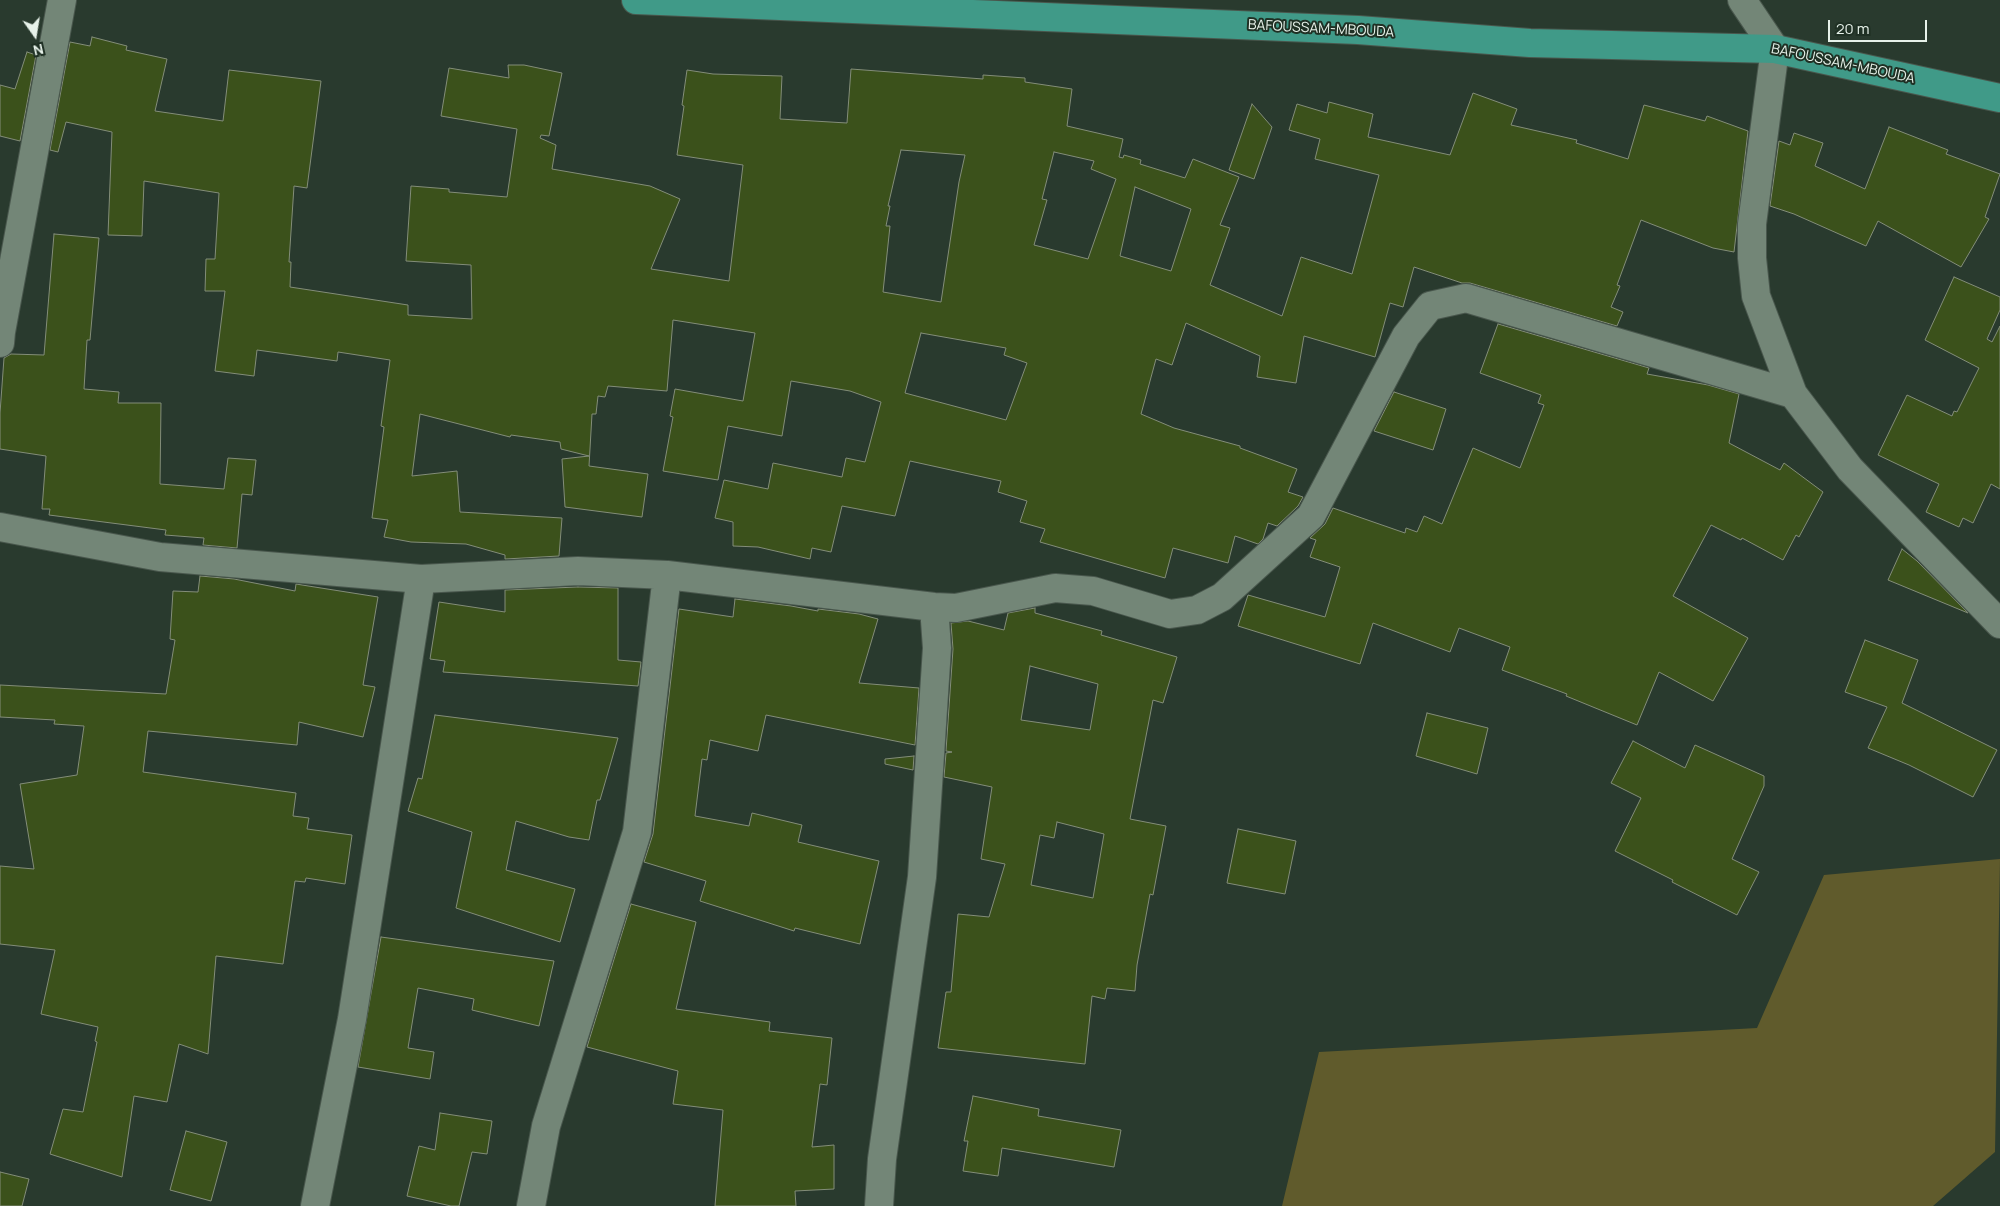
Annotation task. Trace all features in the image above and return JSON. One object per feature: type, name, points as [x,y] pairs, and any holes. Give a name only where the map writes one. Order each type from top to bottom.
[{"type":"highway","name":"BAFOUSSAM-MBOUDA","points":[[636,0],[1358,30],[1530,43],[1776,49],[2000,98]]},
{"type":"street","points":[[0,343],[0,332],[62,0]]},
{"type":"street","points":[[1742,0],[1776,49],[1752,224],[1752,258],[1756,296],[1792,394],[1850,468],[2000,624]]},
{"type":"street","points":[[0,527],[160,557],[421,579],[578,571],[667,575],[934,607],[956,608],[1055,588],[1093,591],[1170,614],[1197,610],[1222,597],[1311,516],[1406,336],[1430,306],[1466,298],[1792,394]]},
{"type":"street","points":[[530,1206],[546,1126],[637,832],[667,575]]},
{"type":"street","points":[[315,1206],[352,1018],[421,579]]},
{"type":"street","points":[[879,1206],[882,1159],[922,877],[937,648],[934,607]]},
{"type":"shaded area","points":[[2000,859],[1995,1152],[1933,1206],[1282,1206],[1319,1052],[1757,1028],[1824,875]]},
{"type":"building","points":[[92,37],[127,46],[126,50],[167,59],[155,111],[223,121],[229,70],[321,81],[307,188],[294,186],[289,262],[291,262],[290,287],[408,305],[408,315],[472,319],[471,265],[406,261],[411,186],[449,189],[449,192],[507,197],[517,129],[441,116],[449,68],[509,78],[508,65],[524,65],[562,73],[549,136],[541,135],[540,138],[556,145],[552,169],[650,186],[680,199],[651,269],[729,281],[743,165],[677,155],[687,70],[713,74],[782,76],[780,119],[847,123],[851,69],[983,79],[983,75],[1025,78],[1025,82],[1072,89],[1067,126],[1123,139],[1119,157],[1123,158],[1124,155],[1141,160],[1140,164],[1185,178],[1193,159],[1239,177],[1220,225],[1230,228],[1210,285],[1282,316],[1301,257],[1352,274],[1379,175],[1315,159],[1320,139],[1289,130],[1297,104],[1327,113],[1329,102],[1373,114],[1368,137],[1450,155],[1473,93],[1517,109],[1511,125],[1577,140],[1576,143],[1628,159],[1644,105],[1705,121],[1707,116],[1748,131],[1734,252],[1713,248],[1641,220],[1617,285],[1620,286],[1611,307],[1623,312],[1617,326],[1470,283],[1462,283],[1414,267],[1403,307],[1390,303],[1375,357],[1304,336],[1296,383],[1257,377],[1260,356],[1186,323],[1172,365],[1156,359],[1141,414],[1174,428],[1240,446],[1240,448],[1297,469],[1288,492],[1303,497],[1298,506],[1277,526],[1268,523],[1263,539],[1258,544],[1235,536],[1228,563],[1173,548],[1165,578],[1040,542],[1045,529],[1020,522],[1027,501],[998,492],[1001,481],[910,461],[895,516],[842,506],[831,552],[812,548],[810,559],[758,547],[733,546],[733,522],[715,518],[724,480],[768,489],[773,463],[842,477],[846,458],[865,462],[881,402],[850,391],[791,381],[782,436],[728,426],[718,480],[663,471],[673,417],[670,416],[675,389],[743,401],[755,333],[673,320],[667,391],[608,386],[605,397],[598,396],[596,414],[592,414],[589,466],[648,474],[642,517],[565,507],[562,459],[589,456],[561,449],[560,442],[511,435],[510,437],[420,414],[412,476],[457,471],[460,512],[562,518],[559,556],[505,559],[505,555],[466,544],[411,542],[384,537],[388,520],[372,518],[384,427],[381,426],[390,360],[338,352],[337,361],[257,350],[254,376],[215,371],[225,291],[205,291],[206,259],[215,259],[219,193],[144,181],[142,236],[108,235],[112,132],[66,122],[58,152],[50,150],[70,42],[90,46]],"holes":[[[901,150],[965,155],[959,182],[941,302],[883,292],[890,226],[886,226],[890,206],[888,206]],[[1054,152],[1094,161],[1091,169],[1116,179],[1088,259],[1034,245],[1047,200],[1042,199]],[[1135,187],[1191,209],[1171,271],[1120,256]],[[921,333],[1006,348],[1004,355],[1027,363],[1006,420],[905,393]]]},
{"type":"building","points":[[27,52],[36,55],[20,141],[0,136],[0,85],[15,89]]},
{"type":"building","points":[[1252,104],[1272,127],[1254,179],[1229,170]]},
{"type":"building","points":[[1889,127],[1948,150],[1946,154],[2000,174],[1985,217],[1989,219],[1961,267],[1878,221],[1866,246],[1794,214],[1770,206],[1779,141],[1790,145],[1794,133],[1823,143],[1815,166],[1865,189]]},
{"type":"building","points":[[54,234],[99,238],[90,340],[87,340],[84,389],[119,392],[118,403],[161,403],[160,484],[224,489],[228,458],[256,460],[252,495],[242,494],[237,548],[203,545],[204,538],[165,535],[166,530],[49,515],[50,509],[42,509],[46,456],[0,449],[0,413],[4,358],[11,354],[44,355]]},
{"type":"building","points":[[1954,277],[2000,297],[2000,310],[1987,339],[1992,342],[2000,326],[2000,489],[1991,484],[1973,523],[1963,518],[1959,527],[1926,512],[1939,484],[1878,455],[1907,395],[1952,416],[1954,411],[1957,412],[1979,368],[1925,340]]},
{"type":"building","points":[[1498,324],[1649,368],[1647,374],[1708,385],[1739,394],[1729,443],[1780,470],[1784,463],[1823,492],[1799,537],[1796,535],[1783,560],[1742,538],[1741,540],[1711,525],[1673,596],[1748,638],[1713,701],[1659,672],[1637,725],[1566,696],[1567,694],[1502,670],[1510,647],[1459,628],[1450,652],[1373,623],[1360,664],[1238,626],[1248,595],[1325,617],[1340,567],[1310,557],[1316,540],[1310,538],[1325,524],[1333,508],[1405,533],[1406,528],[1417,532],[1424,516],[1442,524],[1473,448],[1520,468],[1544,405],[1538,403],[1541,395],[1480,373]]},
{"type":"building","points":[[1394,392],[1446,409],[1433,450],[1374,431]]},
{"type":"building","points":[[1902,549],[1917,561],[1968,613],[1888,580]]},
{"type":"building","points":[[200,576],[234,579],[295,591],[296,584],[378,597],[363,685],[375,687],[363,737],[299,722],[297,745],[148,731],[143,772],[296,793],[293,816],[309,818],[307,829],[352,835],[345,884],[306,878],[305,882],[295,881],[283,964],[216,956],[208,1054],[179,1044],[167,1102],[134,1096],[122,1177],[50,1154],[63,1109],[83,1112],[97,1042],[95,1041],[98,1027],[41,1014],[55,950],[0,944],[0,866],[34,869],[20,784],[77,775],[84,726],[54,724],[55,720],[0,717],[0,685],[166,694],[175,640],[170,639],[173,591],[198,592]]},
{"type":"building","points":[[578,587],[618,588],[618,660],[641,662],[638,686],[443,672],[445,661],[430,659],[439,602],[505,612],[505,590]]},
{"type":"building","points":[[735,599],[818,611],[818,609],[859,614],[878,619],[859,683],[919,688],[915,745],[766,715],[758,751],[710,740],[707,760],[702,759],[695,816],[749,826],[752,813],[802,825],[798,842],[879,861],[860,944],[795,928],[794,931],[700,901],[706,881],[644,862],[653,834],[679,609],[733,617]]},
{"type":"building","points":[[1035,608],[1035,613],[1102,631],[1101,635],[1177,657],[1163,703],[1153,700],[1130,819],[1166,826],[1153,895],[1150,894],[1137,965],[1135,991],[1107,988],[1105,999],[1092,996],[1085,1064],[938,1048],[946,992],[951,992],[958,914],[989,917],[1005,864],[981,859],[992,787],[944,777],[946,753],[952,752],[946,751],[953,649],[951,623],[968,621],[1004,630],[1008,613]],"holes":[[[1030,666],[1098,684],[1090,730],[1021,720]],[[1057,822],[1104,834],[1093,898],[1031,885],[1040,835],[1054,838]]]},
{"type":"building","points":[[1865,640],[1918,660],[1902,703],[1997,750],[1973,797],[1909,765],[1868,748],[1887,707],[1845,692]]},
{"type":"building","points":[[1427,713],[1488,728],[1477,774],[1416,756]]},
{"type":"building","points":[[435,715],[618,738],[600,800],[597,800],[589,840],[569,837],[516,821],[506,870],[575,889],[560,942],[456,908],[472,832],[408,811],[418,778],[422,779]]},
{"type":"building","points":[[1633,741],[1685,768],[1695,745],[1764,776],[1764,786],[1732,859],[1759,872],[1737,915],[1615,851],[1641,798],[1611,783]]},
{"type":"building","points":[[914,756],[913,770],[885,764],[885,759]]},
{"type":"building","points":[[1238,829],[1296,841],[1285,894],[1227,883]]},
{"type":"building","points":[[631,904],[696,922],[676,1009],[770,1022],[769,1031],[832,1038],[827,1085],[820,1084],[812,1147],[834,1145],[834,1189],[795,1191],[796,1206],[715,1206],[723,1110],[673,1104],[678,1071],[587,1047]]},
{"type":"building","points":[[381,937],[554,961],[539,1026],[472,1010],[474,999],[418,988],[408,1048],[434,1052],[430,1079],[358,1067]]},
{"type":"building","points":[[973,1096],[1039,1109],[1038,1116],[1121,1130],[1114,1167],[1002,1148],[998,1176],[963,1171],[968,1141],[964,1141]]},
{"type":"building","points":[[440,1113],[492,1121],[487,1154],[472,1152],[459,1206],[451,1206],[407,1196],[419,1146],[435,1150]]},
{"type":"building","points":[[186,1131],[227,1142],[211,1201],[170,1190]]},
{"type":"building","points":[[0,1172],[29,1179],[22,1206],[0,1206]]}]
